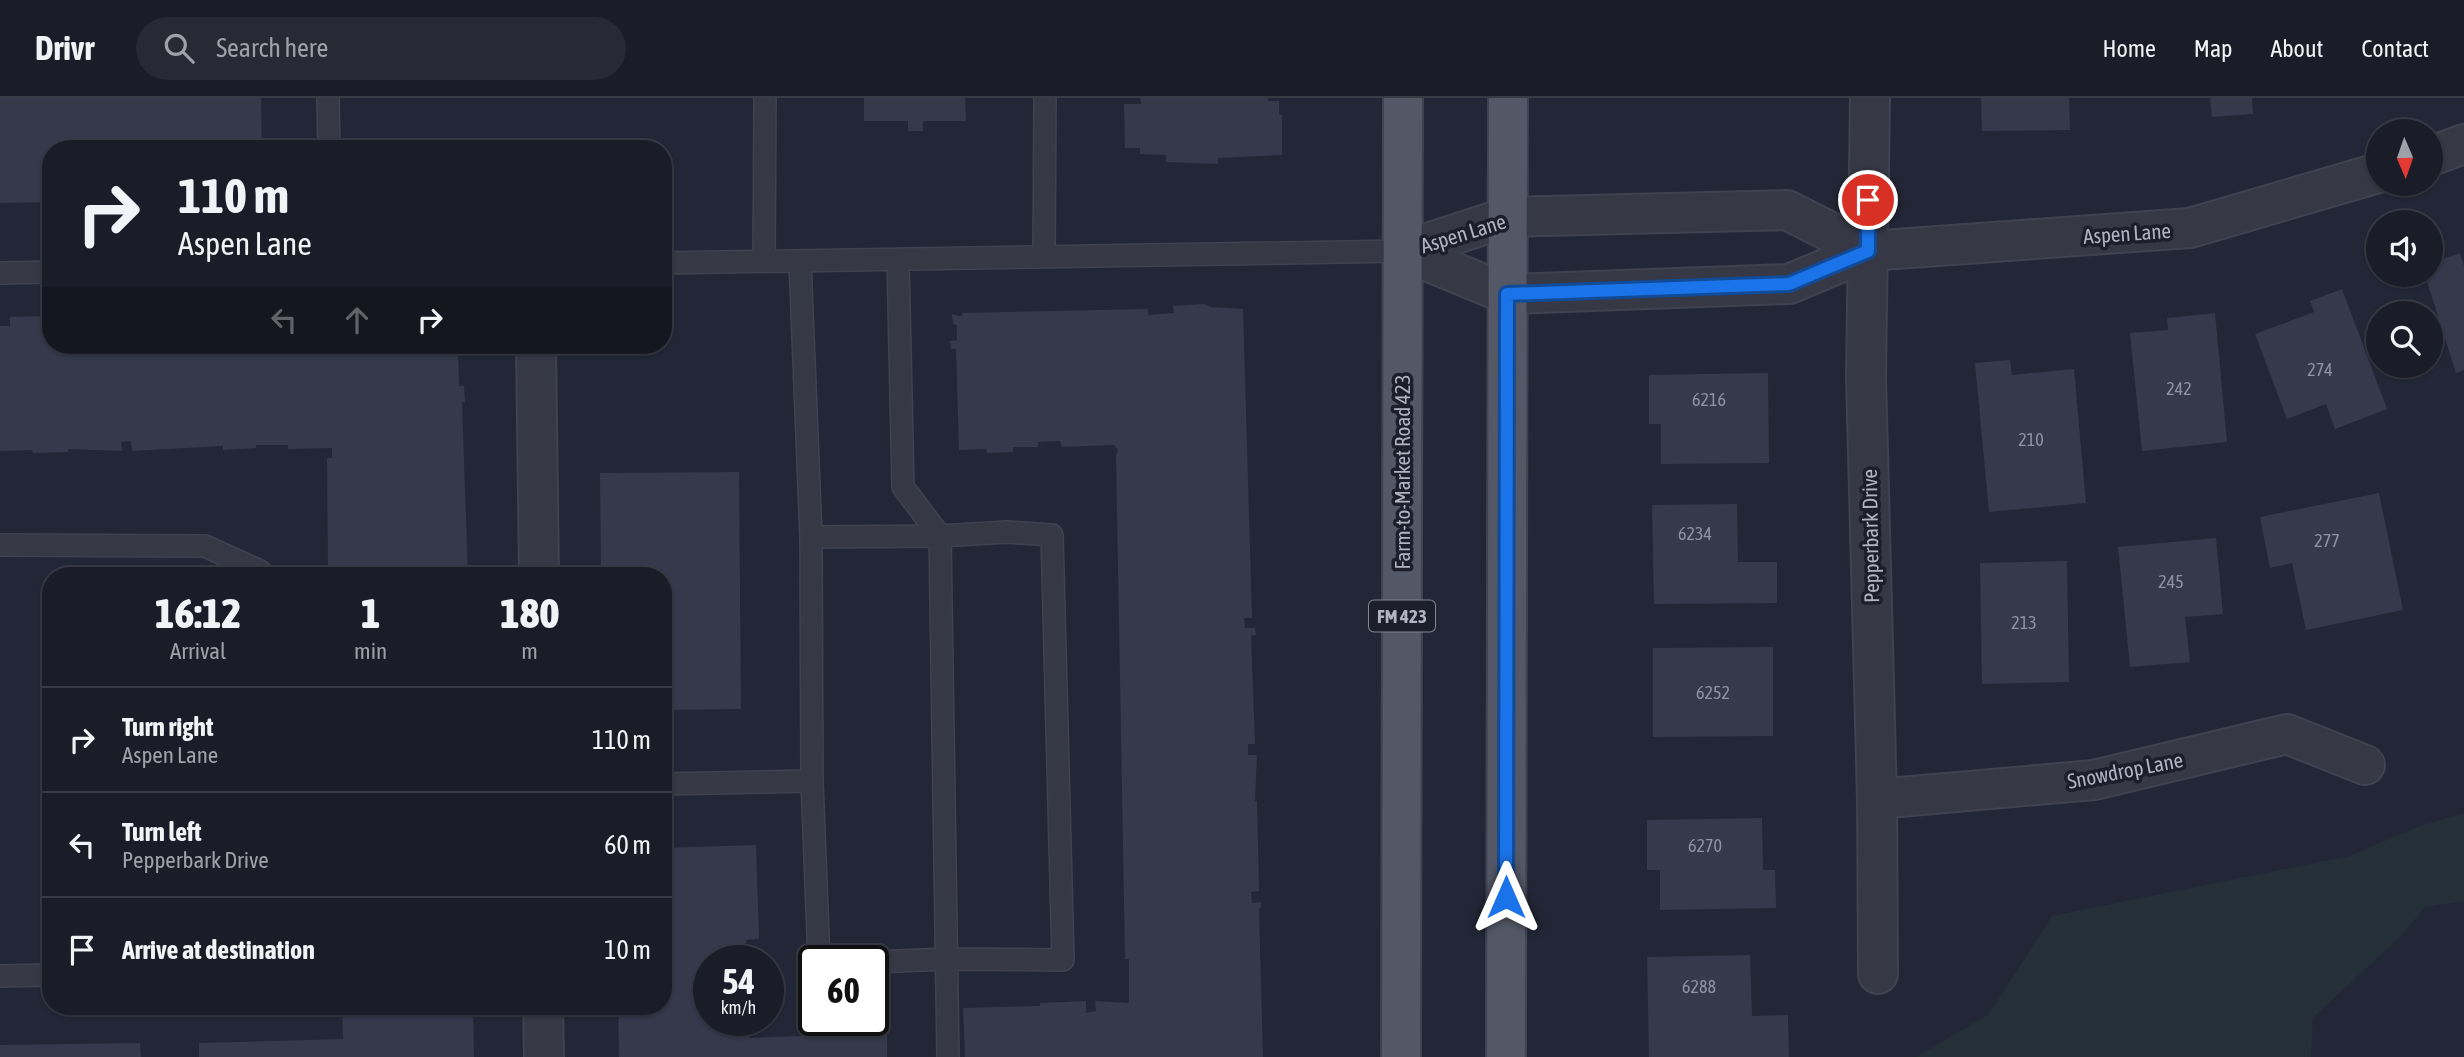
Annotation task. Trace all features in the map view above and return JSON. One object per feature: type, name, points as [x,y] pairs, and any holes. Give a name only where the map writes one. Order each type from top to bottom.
[{"type":"main road","name":"Farm-to-Market Road 423","points":[[1401,1057],[1404,98]]},
{"type":"main road","points":[[1506,1057],[1508,98]]},
{"type":"street","name":"Pepperbark Drive","points":[[1870,98],[1866,376],[1877,799],[1878,974]]},
{"type":"street","points":[[2443,152],[2464,144]]},
{"type":"street","name":"Aspen Lane","points":[[1403,251],[1507,294],[1789,284],[1868,251],[2190,228],[2366,177]]},
{"type":"street","name":"Aspen Lane","points":[[1403,251],[1508,217],[1787,210],[1868,251]]},
{"type":"street","points":[[536,354],[539,567]]},
{"type":"street","name":"Snowdrop Lane","points":[[1877,799],[2094,780],[2287,734],[2365,765]]},
{"type":"street","points":[[543,1015],[544,1057]]},
{"type":"lane","points":[[328,98],[329,140]]},
{"type":"lane","points":[[764,261],[765,98]]},
{"type":"lane","points":[[1044,257],[1045,98]]},
{"type":"lane","points":[[672,263],[1403,251]]},
{"type":"lane","points":[[898,259],[903,487],[940,536],[947,1057]]},
{"type":"lane","points":[[800,261],[811,537],[812,781],[817,945]]},
{"type":"lane","points":[[0,272],[42,272]]},
{"type":"lane","points":[[811,537],[940,536],[1007,532],[1052,535],[1063,960],[889,961]]},
{"type":"lane","points":[[0,545],[205,546],[251,567]]},
{"type":"lane","points":[[672,784],[812,781]]},
{"type":"lane","points":[[0,976],[42,975]]},
{"type":"shaded area","points":[[2464,813],[2464,901],[2425,907],[2404,933],[2313,1018],[2311,1057],[1916,1057],[1989,1014],[2052,916],[2349,856],[2420,826]]},
{"type":"building","points":[[0,98],[261,98],[262,140],[42,140],[42,202],[0,203]]},
{"type":"building","points":[[864,98],[965,98],[966,121],[923,121],[923,131],[908,131],[908,121],[864,121]]},
{"type":"building","points":[[1140,98],[1268,98],[1268,101],[1279,101],[1279,115],[1282,115],[1282,155],[1218,158],[1218,164],[1166,162],[1166,155],[1140,154],[1140,148],[1125,148],[1124,104],[1141,104]]},
{"type":"building","points":[[1981,98],[2069,98],[2070,130],[1982,131]]},
{"type":"building","points":[[2210,98],[2252,98],[2253,114],[2212,117]]},
{"type":"building","points":[[2460,253],[2464,266],[2464,370],[2456,373],[2443,332],[2443,301],[2433,301],[2429,287],[2443,287],[2443,259]]},
{"type":"building","points":[[2342,289],[2366,353],[2366,378],[2375,378],[2387,409],[2335,429],[2326,404],[2287,419],[2255,334],[2314,312],[2310,301]]},
{"type":"building","points":[[1204,304],[1243,309],[1252,618],[1244,618],[1245,628],[1255,628],[1256,635],[1251,635],[1255,744],[1248,744],[1248,755],[1257,755],[1255,801],[1259,891],[1251,892],[1252,903],[1261,902],[1263,1057],[965,1057],[963,1008],[1040,1006],[1040,1003],[1086,1001],[1086,1013],[1096,1011],[1095,1001],[1129,1003],[1129,959],[1125,959],[1118,450],[1114,445],[1062,447],[1060,441],[1038,442],[1038,447],[1013,447],[1013,452],[959,450],[956,349],[951,349],[950,341],[957,340],[957,325],[953,324],[952,314],[962,316],[962,313],[1148,309],[1148,315],[1174,313],[1173,306]]},
{"type":"building","points":[[2215,313],[2227,442],[2142,451],[2130,333],[2168,330],[2167,318]]},
{"type":"building","points":[[42,316],[42,354],[458,354],[459,386],[464,386],[465,402],[462,402],[468,567],[328,567],[327,458],[332,458],[332,448],[288,449],[288,445],[256,445],[256,448],[223,450],[223,446],[132,451],[131,441],[121,442],[122,451],[0,451],[0,326],[10,326],[10,317]]},
{"type":"building","points":[[2010,360],[2012,375],[2074,369],[2086,503],[1989,512],[1975,363]]},
{"type":"building","points":[[1768,373],[1769,463],[1661,464],[1661,424],[1649,424],[1649,375]]},
{"type":"building","points":[[739,472],[741,709],[672,710],[672,567],[601,565],[600,473]]},
{"type":"building","points":[[2379,493],[2403,610],[2306,630],[2292,563],[2270,568],[2260,517]]},
{"type":"building","points":[[1737,504],[1738,562],[1777,562],[1777,603],[1654,604],[1652,505]]},
{"type":"building","points":[[2216,538],[2223,614],[2185,617],[2190,662],[2130,667],[2118,547]]},
{"type":"building","points":[[2067,561],[2069,682],[1982,684],[1980,563]]},
{"type":"building","points":[[1773,647],[1773,736],[1653,737],[1653,648]]},
{"type":"building","points":[[1762,818],[1763,870],[1775,870],[1776,908],[1660,910],[1660,870],[1647,870],[1647,820]]},
{"type":"building","points":[[756,845],[759,939],[746,940],[746,945],[693,945],[693,1036],[887,1036],[887,1057],[619,1057],[618,1015],[672,1015],[672,848]]},
{"type":"building","points":[[1750,955],[1752,1016],[1788,1015],[1789,1057],[1649,1057],[1647,957]]},
{"type":"building","points":[[342,1015],[473,1015],[474,1057],[199,1057],[199,1043],[343,1039]]},
{"type":"building","points":[[140,1043],[141,1057],[0,1057],[0,1045]]},
{"type":"route","points":[[1506,897],[1507,294],[1789,284],[1868,251],[1868,200]]}]
